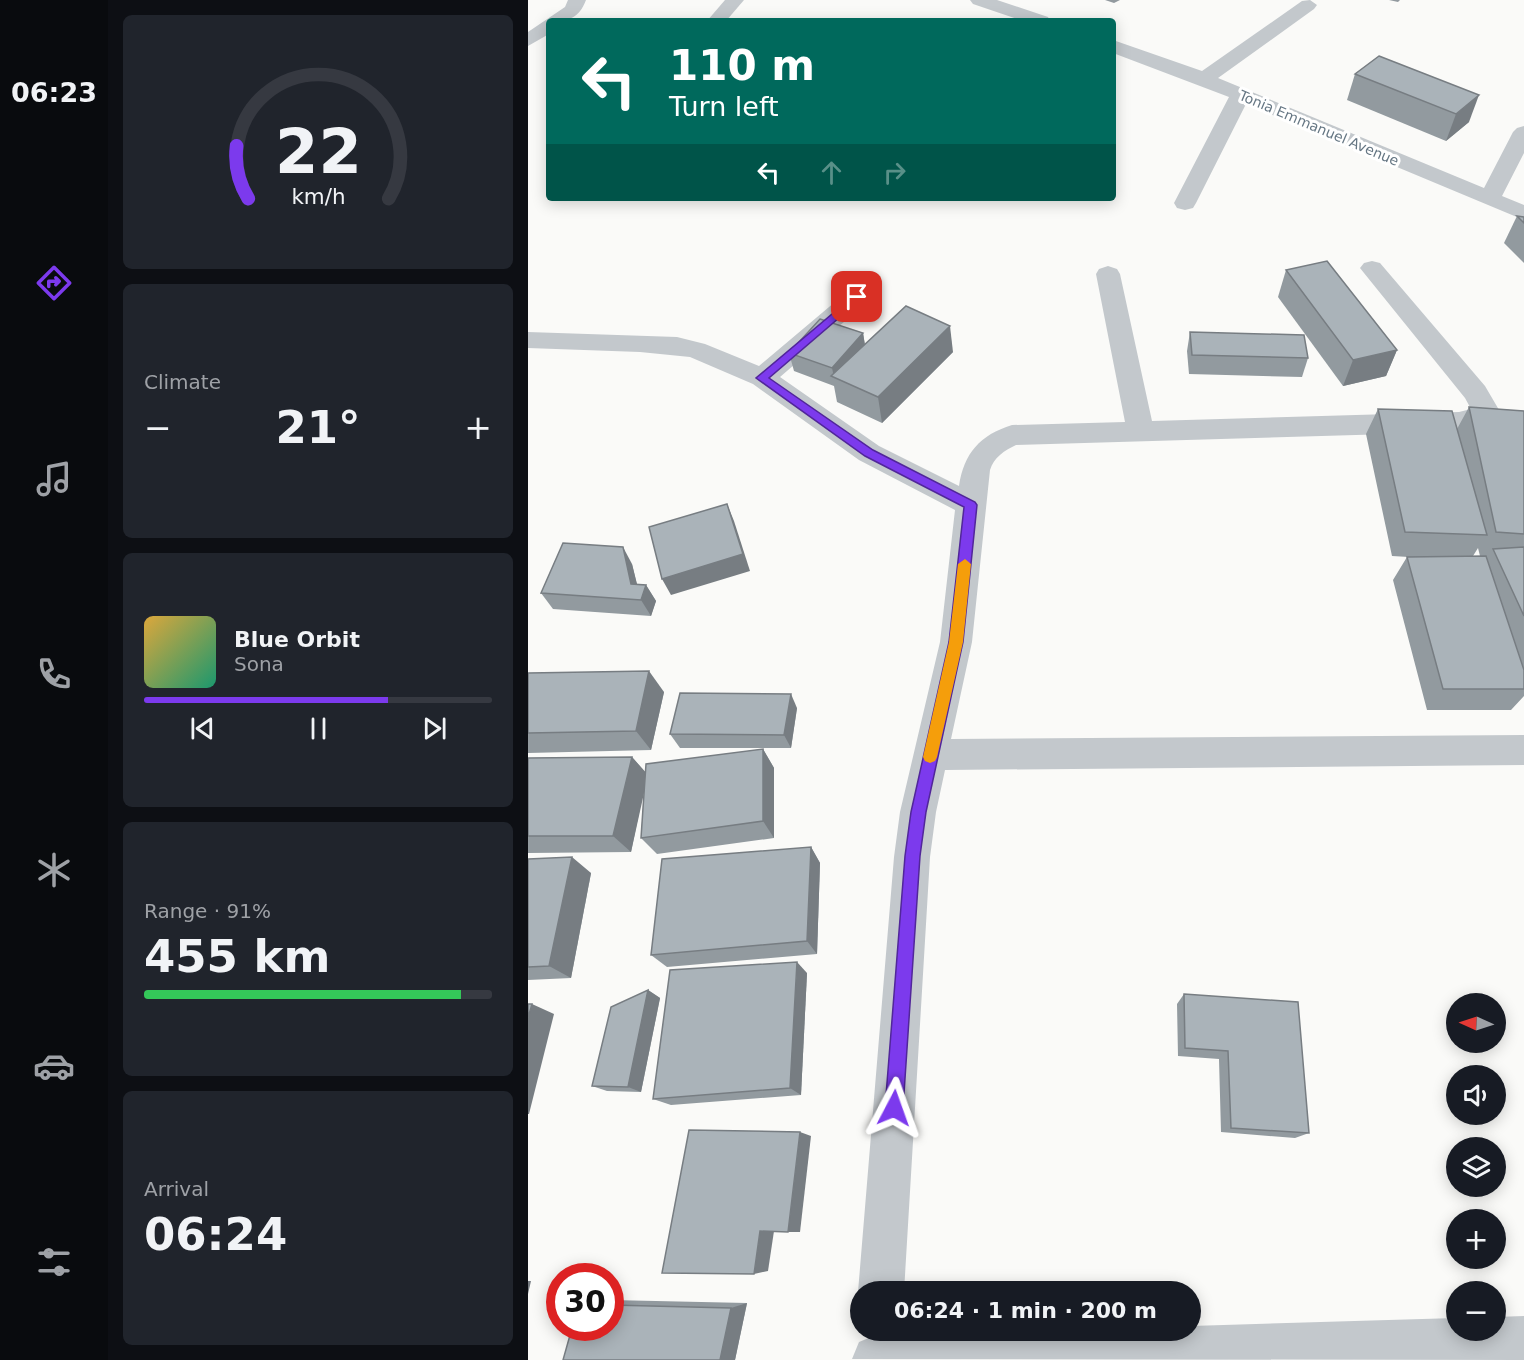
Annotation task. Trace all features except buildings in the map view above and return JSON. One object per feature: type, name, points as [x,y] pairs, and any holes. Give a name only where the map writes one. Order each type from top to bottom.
[{"type":"street","points":[[561,18],[573,10],[577,0]]},
{"type":"street","points":[[719,18],[735,0]]},
{"type":"street","points":[[979,0],[1001,15],[1021,18]]},
{"type":"street","points":[[1204,79],[1308,5]]},
{"type":"street","points":[[528,40],[546,28]]},
{"type":"street","name":"Tonia Emmanuel Avenue","points":[[1116,47],[1204,79],[1524,213]]},
{"type":"street","points":[[1185,203],[1240,95]]},
{"type":"street","points":[[1490,198],[1524,132]]},
{"type":"street","points":[[882,1281],[912,856],[918,812],[956,642],[970,505],[978,458],[994,443],[1012,435],[1459,422],[1488,415],[1476,393],[1372,268]]},
{"type":"street","points":[[1108,274],[1140,432]]},
{"type":"street","points":[[762,378],[857,297]]},
{"type":"street","points":[[528,340],[677,346],[696,350],[762,378],[869,453],[970,505]]},
{"type":"street","points":[[931,755],[1524,750]]},
{"type":"street","points":[[876,1350],[1524,1340]]},
{"type":"slow traffic","points":[[930,757],[956,642],[965,564]]},
{"type":"route","points":[[857,297],[762,378],[869,453],[970,505],[956,642],[918,812],[912,856],[894,1108]]}]
